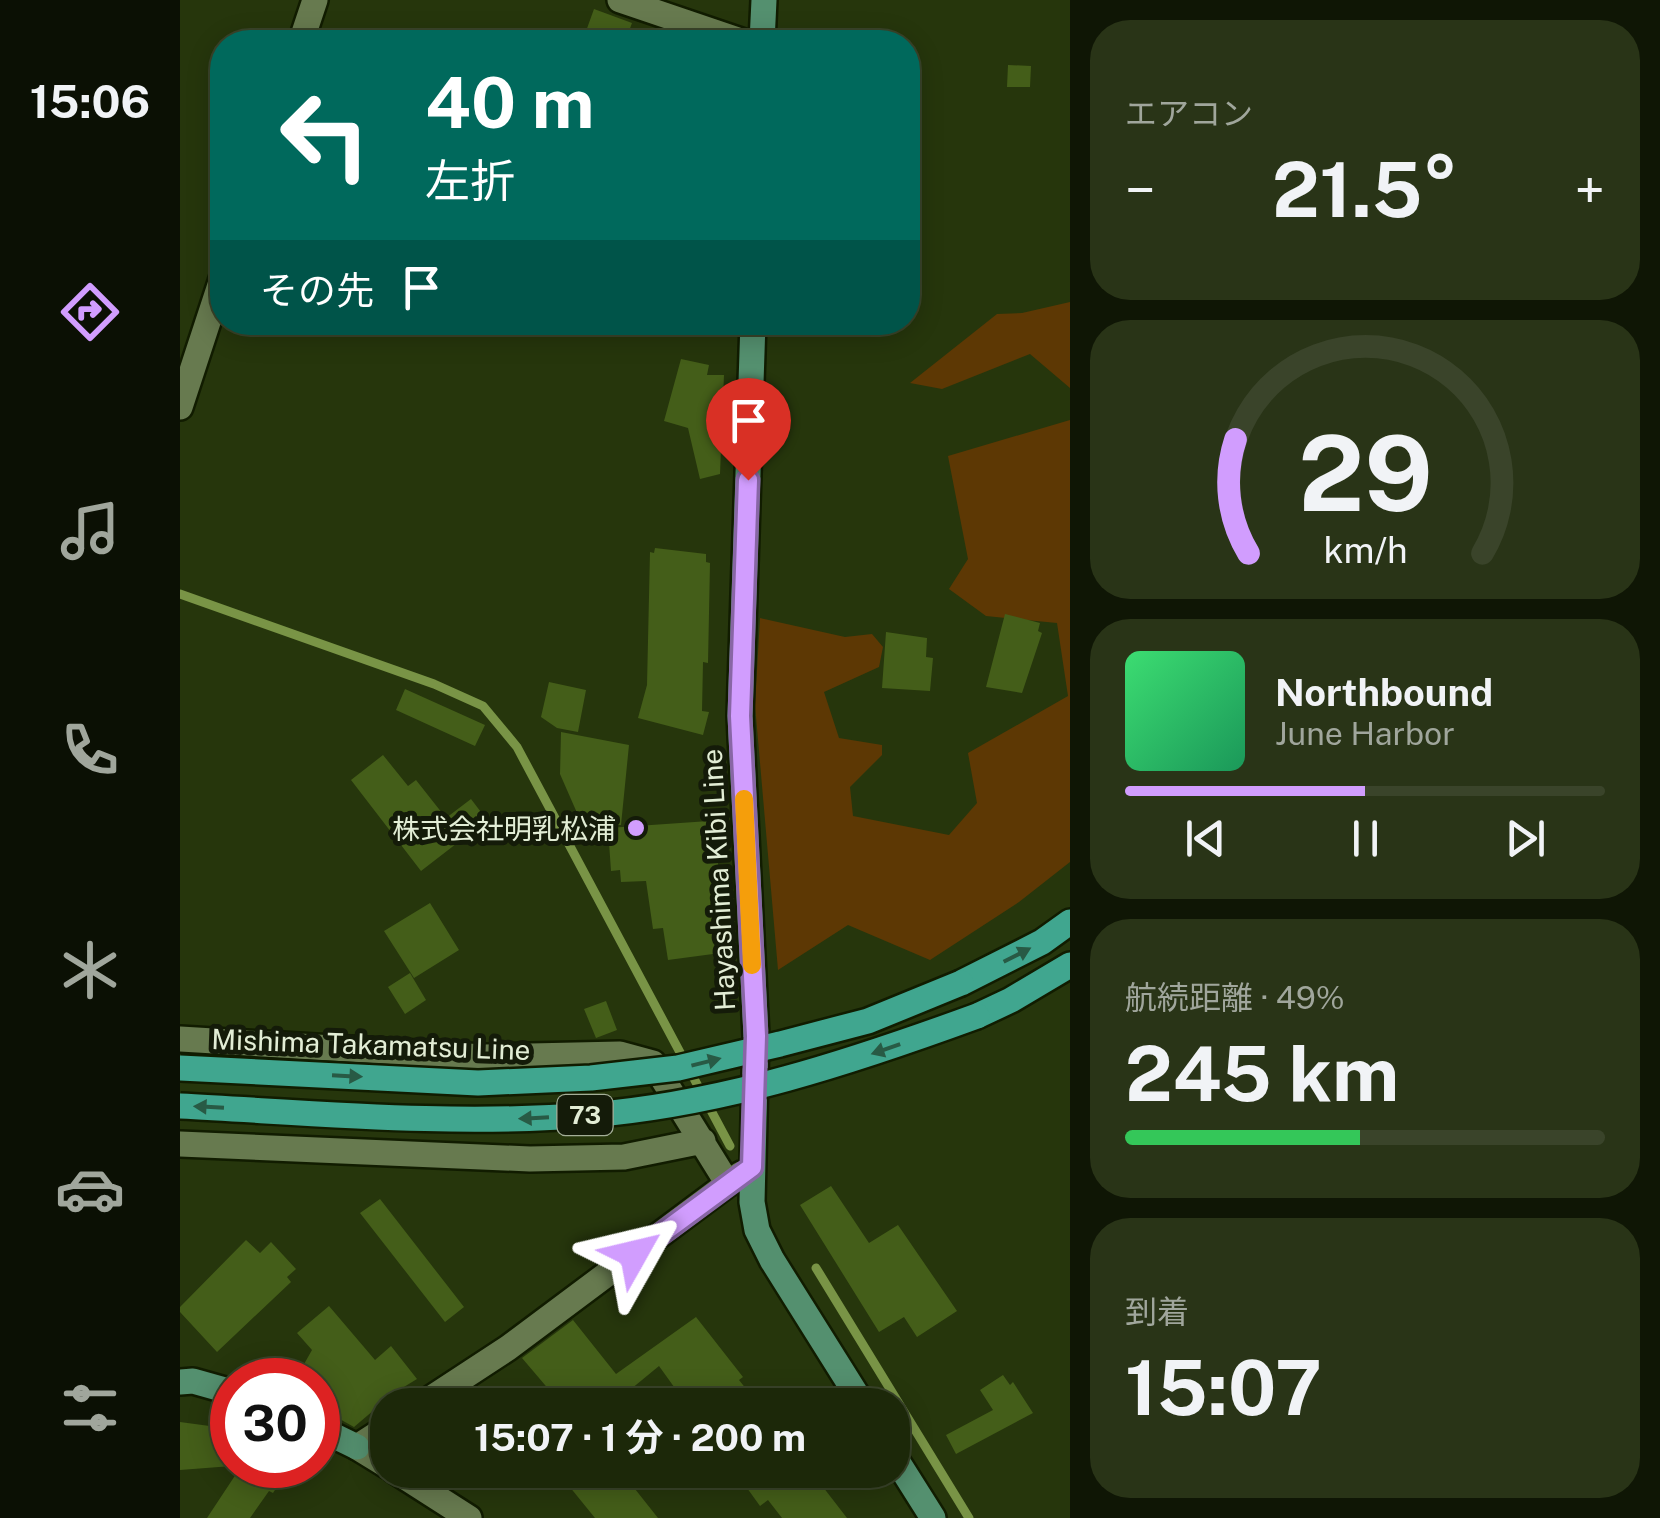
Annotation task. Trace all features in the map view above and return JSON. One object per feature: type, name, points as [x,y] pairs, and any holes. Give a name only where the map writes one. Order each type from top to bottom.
[{"type":"main road","points":[[763,30],[764,0]]},
{"type":"main road","name":"Hayashima Kibi Line","points":[[753,335],[740,716],[756,1036],[752,1202],[758,1230],[772,1260],[852,1388]]},
{"type":"main road","name":"Mishima Takamatsu Line","points":[[180,1068],[478,1084],[678,1068],[868,1021],[961,983],[1042,942],[1070,922]]},
{"type":"main road","name":"73","points":[[180,1106],[476,1121],[592,1115],[692,1101],[792,1079],[877,1053],[978,1016],[1070,965]]},
{"type":"main road","points":[[180,1382],[194,1380],[210,1385]]},
{"type":"main road","points":[[340,1439],[357,1447]]},
{"type":"main road","points":[[910,1480],[934,1518]]},
{"type":"street","points":[[304,30],[314,0]]},
{"type":"street","points":[[620,0],[709,30]]},
{"type":"street","points":[[180,408],[210,316]]},
{"type":"street","points":[[180,1038],[484,1057],[620,1054],[653,1063],[728,1184]]},
{"type":"street","points":[[180,1144],[530,1159],[624,1157],[703,1141]]},
{"type":"street","points":[[447,1388],[508,1348],[752,1167]]},
{"type":"street","points":[[370,1439],[357,1447],[370,1455]]},
{"type":"street","points":[[422,1488],[469,1518]]},
{"type":"shaded area","points":[[1070,302],[1070,388],[1030,354],[942,389],[910,383],[997,314],[1022,313]]},
{"type":"shaded area","points":[[1070,420],[1070,862],[1019,902],[930,960],[848,925],[778,970],[755,705],[760,618],[845,637],[872,634],[883,647],[879,667],[824,692],[839,738],[882,745],[882,755],[850,787],[853,816],[949,835],[977,803],[968,753],[1068,696],[1057,623],[986,616],[949,589],[968,559],[948,456]]},
{"type":"building","points":[[594,9],[632,23],[629,30],[586,30]]},
{"type":"building","points":[[1008,65],[1031,66],[1030,87],[1007,87]]},
{"type":"building","points":[[681,359],[709,365],[707,375],[724,375],[720,474],[700,479],[688,428],[664,421]]},
{"type":"building","points":[[655,548],[706,554],[706,562],[710,563],[708,663],[703,662],[702,711],[709,712],[703,735],[638,718],[647,685],[650,552],[654,553]]},
{"type":"building","points":[[1005,614],[1040,623],[1038,631],[1042,633],[1022,693],[986,687]]},
{"type":"building","points":[[886,632],[927,638],[926,657],[933,658],[930,691],[882,688]]},
{"type":"building","points":[[549,682],[586,690],[578,732],[557,728],[541,717]]},
{"type":"building","points":[[405,689],[485,725],[475,746],[396,710]]},
{"type":"building","points":[[561,732],[629,745],[621,825],[581,822],[560,774]]},
{"type":"building","points":[[383,755],[408,786],[416,780],[446,818],[471,799],[487,820],[421,871],[351,780]]},
{"type":"building","points":[[709,821],[710,828],[714,828],[728,952],[668,960],[663,928],[653,929],[646,881],[621,882],[620,870],[611,871],[608,828]]},
{"type":"building","points":[[430,903],[459,950],[414,978],[384,931]]},
{"type":"building","points":[[410,973],[426,1000],[405,1014],[388,987]]},
{"type":"building","points":[[606,1001],[617,1030],[596,1038],[584,1009]]},
{"type":"building","points":[[831,1186],[869,1243],[898,1225],[957,1311],[917,1337],[904,1317],[879,1332],[800,1205]]},
{"type":"building","points":[[380,1199],[464,1307],[445,1322],[360,1213]]},
{"type":"building","points":[[246,1240],[260,1253],[271,1242],[296,1269],[287,1277],[291,1282],[217,1352],[180,1312],[180,1307]]},
{"type":"building","points":[[329,1306],[375,1360],[391,1346],[417,1379],[402,1388],[370,1388],[370,1413],[354,1427],[340,1419],[340,1358],[307,1358],[312,1350],[297,1333]]},
{"type":"building","points":[[696,1317],[743,1377],[739,1380],[745,1388],[675,1388],[659,1366],[632,1388],[548,1388],[522,1358],[573,1320],[616,1374]]},
{"type":"building","points":[[1003,1375],[1010,1385],[1013,1382],[1033,1413],[956,1454],[946,1435],[993,1410],[980,1390]]},
{"type":"building","points":[[180,1422],[210,1426],[210,1468],[180,1470]]},
{"type":"building","points":[[227,1488],[276,1488],[273,1493],[269,1491],[250,1518],[207,1518]]},
{"type":"building","points":[[571,1488],[634,1488],[658,1518],[595,1518]]},
{"type":"building","points":[[747,1488],[824,1488],[847,1518],[782,1518],[768,1500],[760,1506]]},
{"type":"waterway","points":[[180,594],[434,684],[483,706],[517,747],[730,1146]]},
{"type":"waterway","points":[[816,1268],[969,1518]]},
{"type":"slow traffic","points":[[744,799],[752,965]]},
{"type":"place","name":"株式会社明乳松浦","points":[[636,828]]},
{"type":"route","points":[[634,1254],[752,1167],[756,1036],[740,716],[748,480]]}]
